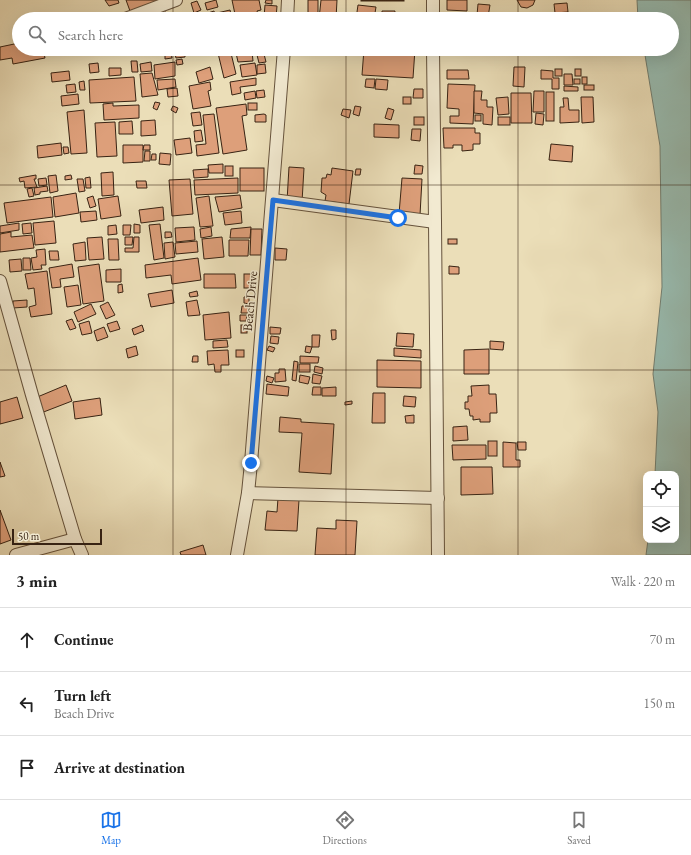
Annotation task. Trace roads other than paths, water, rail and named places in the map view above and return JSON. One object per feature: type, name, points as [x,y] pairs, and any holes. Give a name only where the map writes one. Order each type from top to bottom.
[{"type":"street","points":[[144,12],[176,0]]},
{"type":"street","points":[[287,12],[288,0]]},
{"type":"street","points":[[433,0],[433,12]]},
{"type":"street","name":"Beach Drive","points":[[237,555],[248,493],[273,200],[283,56]]},
{"type":"street","points":[[433,56],[438,555]]},
{"type":"street","points":[[273,200],[435,222]]},
{"type":"street","points":[[0,281],[75,539],[82,555]]},
{"type":"street","points":[[248,493],[438,498]]},
{"type":"street","points":[[16,555],[75,539]]},
{"type":"water","points":[[637,0],[691,0],[691,555],[646,555],[648,543],[679,543],[679,471],[655,471],[658,412],[653,374],[662,287],[660,146],[645,56],[679,56],[679,12],[638,12]]}]
